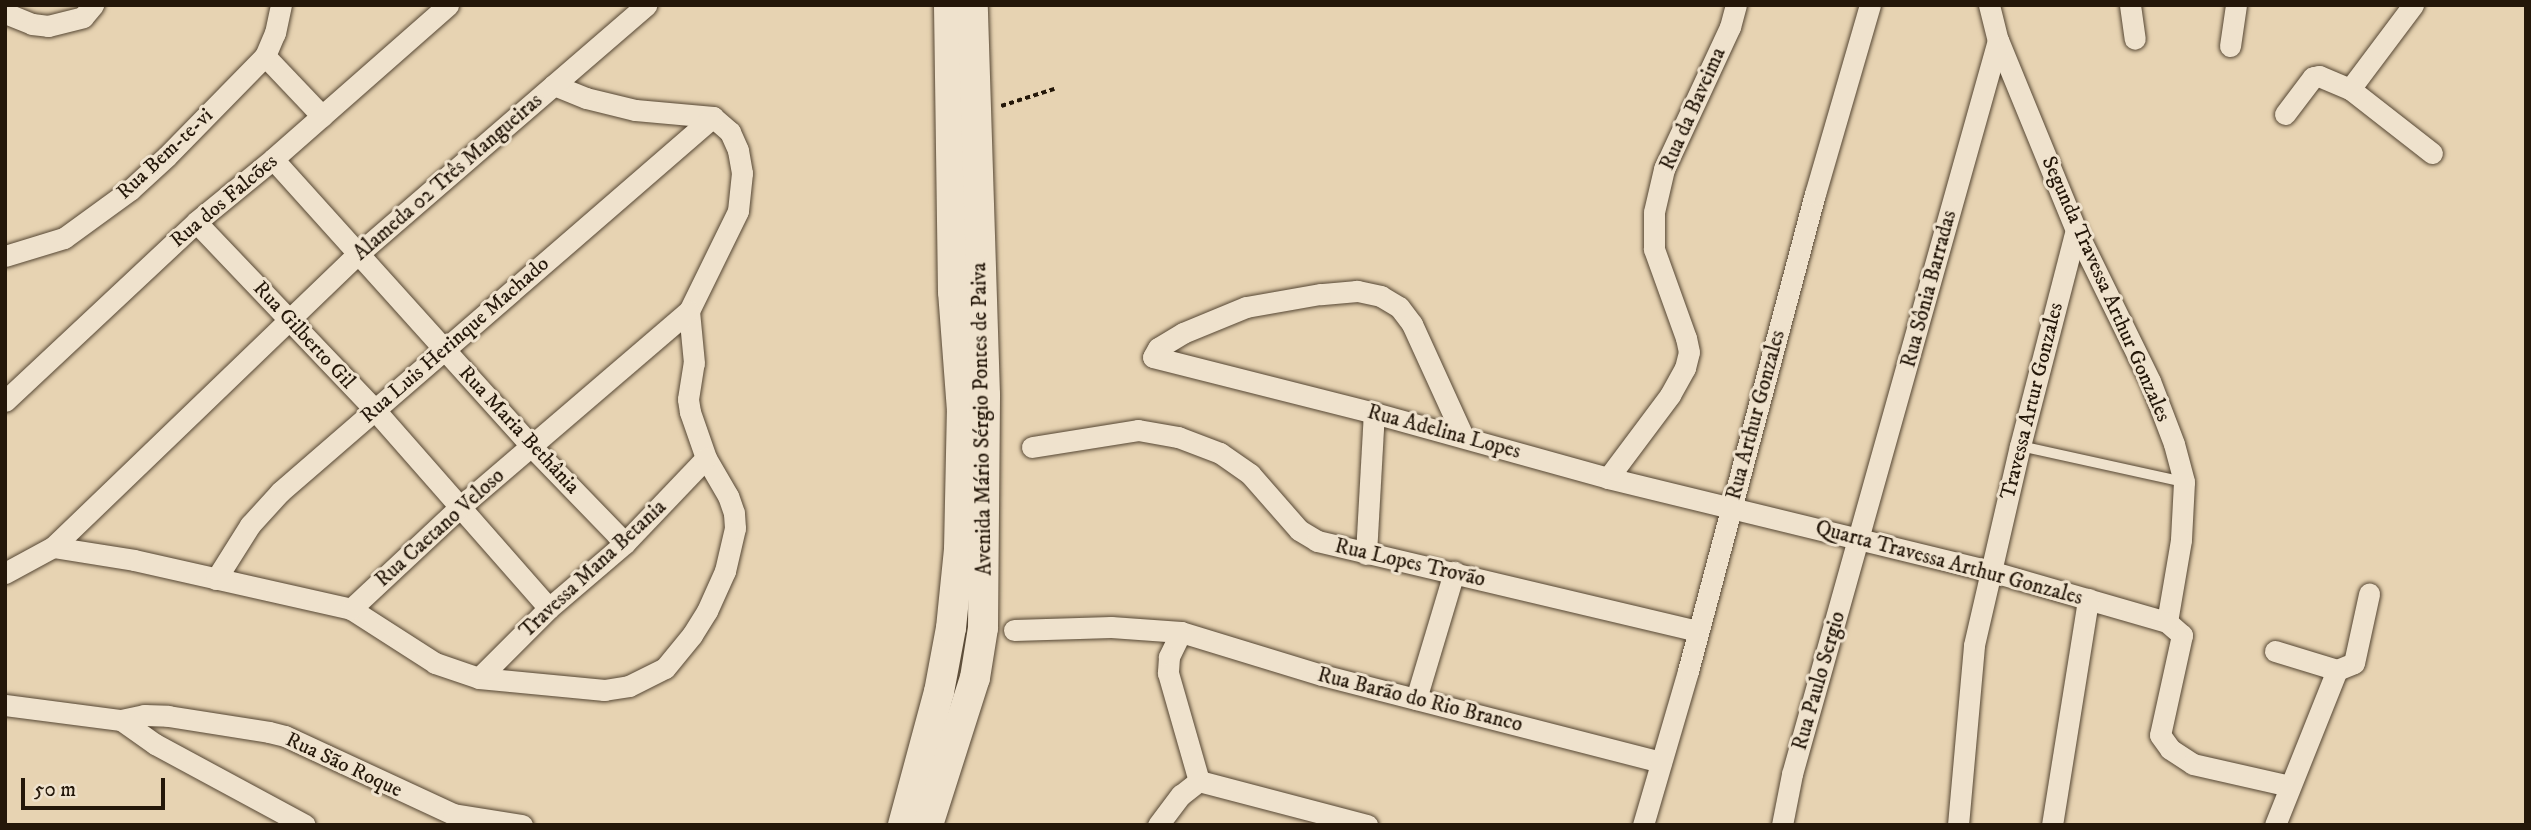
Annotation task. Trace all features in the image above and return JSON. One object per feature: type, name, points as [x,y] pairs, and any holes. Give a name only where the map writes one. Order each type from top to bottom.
[{"type":"main road","name":"Avenida Mário Sérgio Pontes de Paiva","points":[[903,825],[939,692],[951,628],[959,549],[962,411],[953,292],[949,5]]},
{"type":"main road","name":"Avenida Mário Sérgio Pontes de Paiva","points":[[928,825],[975,678],[983,628],[985,395],[973,5]]},
{"type":"street","points":[[5,13],[32,24],[48,26],[83,17],[93,5]]},
{"type":"street","name":"Rua Bem-te-vi","points":[[5,256],[64,238],[130,190],[167,156],[265,55],[275,33],[281,5]]},
{"type":"street","name":"Rua dos Falcões","points":[[5,401],[196,222],[273,159],[448,5]]},
{"type":"street","points":[[555,85],[646,5]]},
{"type":"street","name":"Rua da Baveima","points":[[1608,478],[1670,395],[1685,368],[1689,352],[1686,338],[1654,249],[1654,212],[1664,169],[1730,27],[1736,5]]},
{"type":"street","name":"Rua Arthur Gonzales","points":[[1643,825],[1815,194],[1870,5]]},
{"type":"street","name":"Segunda Travessa Arthur Gonzales","points":[[1989,5],[1998,40],[2077,230],[2150,381],[2184,482],[2181,540],[2167,622]]},
{"type":"street","points":[[2109,5],[2131,10],[2136,39]]},
{"type":"street","points":[[2230,46],[2236,5]]},
{"type":"street","points":[[2350,89],[2413,5]]},
{"type":"street","name":"Rua Sônia Barradas","points":[[1861,539],[1998,40]]},
{"type":"street","points":[[265,55],[322,116]]},
{"type":"street","points":[[2285,114],[2315,75],[2350,89],[2432,153]]},
{"type":"street","name":"Alameda 02 Três Mangueiras","points":[[5,573],[53,547],[358,254],[555,85],[586,99],[635,110],[713,117]]},
{"type":"street","points":[[53,547],[134,560],[351,609],[425,657],[455,672],[479,678],[604,690],[629,686],[665,668],[692,635],[707,611],[725,570],[735,528],[734,513],[728,496],[706,458],[688,399],[694,363],[689,310],[738,211],[741,196],[738,150],[730,132],[713,117]]},
{"type":"street","name":"Rua Luis Herinque Machado","points":[[216,579],[250,525],[280,492],[443,348],[713,117]]},
{"type":"street","name":"Rua Maria Bethânia","points":[[273,159],[531,446],[625,543]]},
{"type":"street","name":"Rua Gilberto Gil","points":[[196,222],[290,318],[549,608]]},
{"type":"street","name":"Travessa Artur Gonzales","points":[[1958,825],[1974,645],[2020,446],[2077,230]]},
{"type":"street","name":"Rua Adelina Lopes","points":[[1464,436],[1412,324],[1399,307],[1381,296],[1357,291],[1332,293],[1246,307],[1183,332],[1158,348],[1153,357],[1155,360],[1374,412],[1608,478],[1731,507]]},
{"type":"street","name":"Rua Caetano Veloso","points":[[351,609],[460,507],[689,310]]},
{"type":"street","points":[[1366,554],[1374,412]]},
{"type":"street","name":"Rua Lopes Trovão","points":[[1032,447],[1138,430],[1178,437],[1220,453],[1250,474],[1299,530],[1317,541],[1698,631]]},
{"type":"street","name":"Travessa Mana Betania","points":[[479,678],[549,608],[625,543],[706,458]]},
{"type":"street","name":"Quarta Travessa Arthur Gonzales","points":[[1731,507],[1990,571],[2167,622]]},
{"type":"street","name":"Rua Paulo Sergio","points":[[1782,825],[1792,774],[1861,539]]},
{"type":"street","points":[[1416,699],[1454,572]]},
{"type":"street","points":[[2275,651],[2337,670],[2354,663],[2369,594]]},
{"type":"street","points":[[2052,825],[2088,598]]},
{"type":"street","points":[[2167,622],[2182,635],[2160,735],[2171,749],[2193,764],[2290,786]]},
{"type":"street","name":"Rua Barão do Rio Branco","points":[[1014,630],[1111,627],[1181,632],[1322,675],[1661,762]]},
{"type":"street","points":[[1181,632],[1169,657],[1168,673],[1199,781]]},
{"type":"street","points":[[2275,825],[2337,670]]},
{"type":"street","points":[[5,705],[121,720],[155,744],[305,825]]},
{"type":"street","name":"Rua São Roque","points":[[121,720],[144,715],[168,716],[285,736],[453,814],[522,825]]},
{"type":"street","points":[[1158,825],[1181,795],[1199,781]]},
{"type":"street","points":[[1199,781],[1367,825]]},
{"type":"lane","points":[[2020,446],[2184,482]]},
{"type":"path","points":[[975,113],[1054,89]]}]
